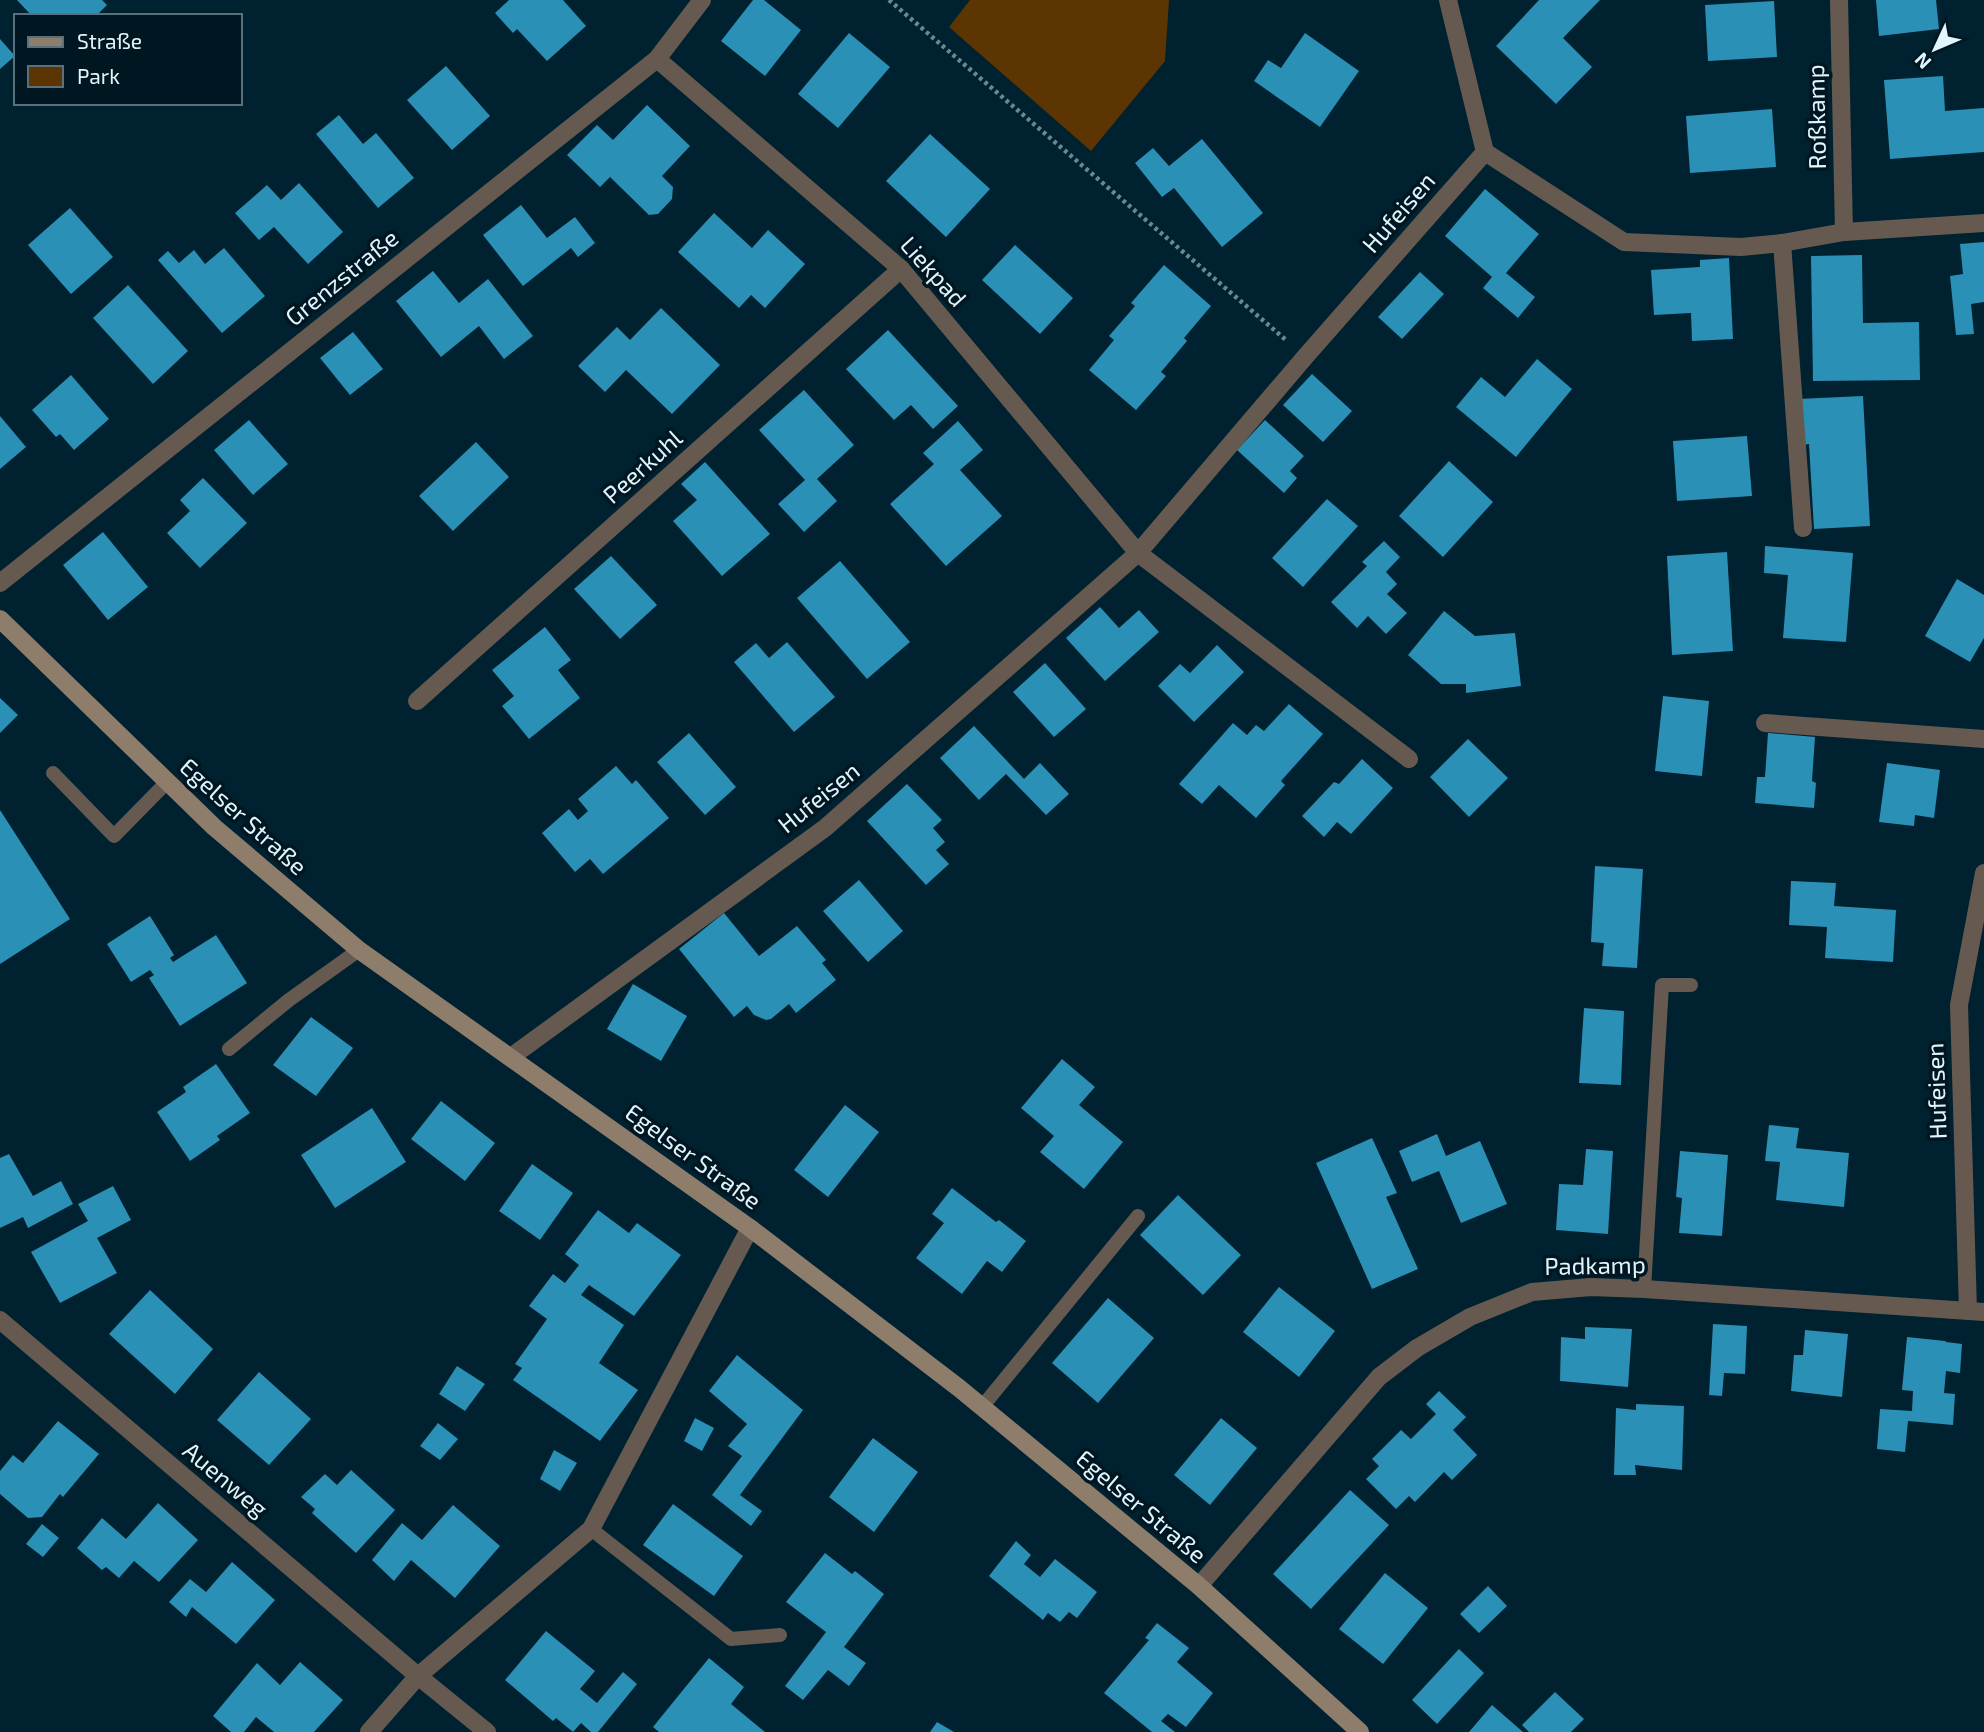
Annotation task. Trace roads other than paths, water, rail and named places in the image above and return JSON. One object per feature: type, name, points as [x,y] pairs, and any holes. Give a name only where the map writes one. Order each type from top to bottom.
[{"type":"main road","name":"Egelser Straße","points":[[0,619],[214,828],[359,950],[750,1228],[982,1407],[1199,1586],[1360,1732]]},
{"type":"street","name":"Grenzstraße","points":[[0,583],[657,59],[702,0]]},
{"type":"street","points":[[1448,0],[1485,152],[1624,242],[1741,247],[1844,232],[1984,223]]},
{"type":"street","name":"Roßkamp","points":[[1839,0],[1844,232]]},
{"type":"street","name":"Liekpad","points":[[657,59],[901,269],[1138,553]]},
{"type":"street","name":"Hufeisen","points":[[511,1057],[825,828],[1138,553],[1485,152]]},
{"type":"street","points":[[1782,243],[1803,528]]},
{"type":"street","name":"Peerkuhl","points":[[417,701],[901,269]]},
{"type":"street","points":[[1138,553],[1409,759]]},
{"type":"street","points":[[1765,723],[1984,739]]},
{"type":"street","name":"Hufeisen","points":[[1976,1311],[1959,1005],[1984,873]]},
{"type":"street","points":[[369,1732],[418,1676],[591,1529],[750,1228]]},
{"type":"street","name":"Padkamp","points":[[1199,1586],[1379,1377],[1417,1348],[1470,1317],[1532,1292],[1591,1287],[1644,1289],[1976,1311]]},
{"type":"street","name":"Auenweg","points":[[0,1320],[487,1732]]},
{"type":"lane","points":[[53,773],[114,836],[167,782]]},
{"type":"lane","points":[[229,1049],[289,1000],[359,950]]},
{"type":"lane","points":[[1644,1289],[1662,985],[1691,985]]},
{"type":"lane","points":[[982,1407],[1138,1216]]},
{"type":"lane","points":[[591,1529],[731,1639],[780,1635]]}]
